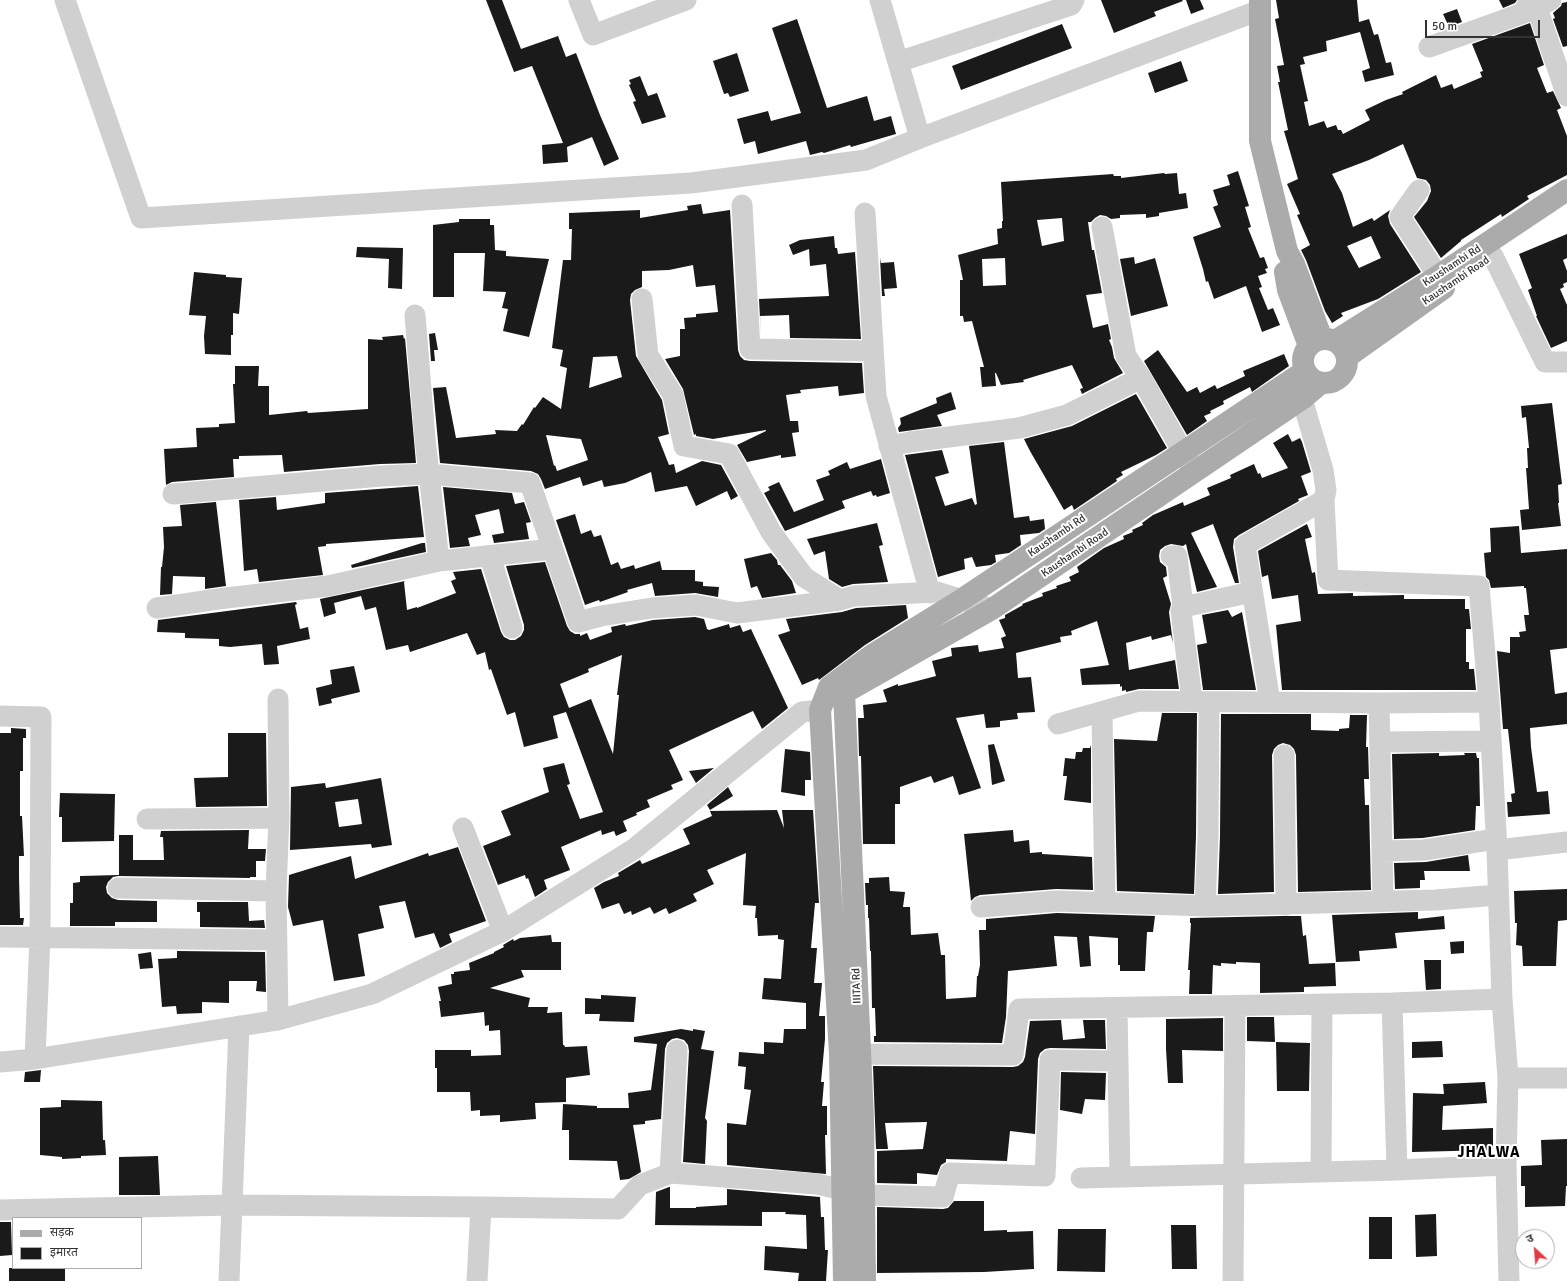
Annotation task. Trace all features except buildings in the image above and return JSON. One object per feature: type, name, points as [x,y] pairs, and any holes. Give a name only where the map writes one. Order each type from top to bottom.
[{"type":"main road","points":[[1260,5],[1260,141],[1287,251],[1285,268],[1288,290],[1346,369],[1338,379],[1327,384],[1313,377],[1302,361],[1304,355],[1328,346]]},
{"type":"main road","name":"Kaushambi Rd","points":[[1328,346],[1438,276],[1567,190]]},
{"type":"main road","name":"Kaushambi Road","points":[[1328,346],[1445,288],[1567,207]]},
{"type":"main road","name":"Kaushambi Rd","points":[[820,710],[829,687],[872,656],[961,600],[1183,452],[1313,377]]},
{"type":"main road","name":"Kaushambi Road","points":[[820,710],[844,692],[992,609],[1302,399],[1313,377]]},
{"type":"main road","name":"IIITA Rd","points":[[844,692],[850,1054],[841,1190],[844,1281]]},
{"type":"main road","name":"IIITA Rd","points":[[820,710],[850,1054],[864,1195],[865,1281]]},
{"type":"street","points":[[64,0],[141,218],[691,183],[866,160],[1260,5]]},
{"type":"street","points":[[579,0],[593,35],[686,0]]},
{"type":"street","points":[[880,0],[920,138]]},
{"type":"street","points":[[898,62],[1070,5],[1074,0]]},
{"type":"street","points":[[1428,47],[1538,3],[1567,96]]},
{"type":"street","points":[[1419,190],[1400,217],[1438,276]]},
{"type":"street","points":[[742,205],[750,349],[873,351]]},
{"type":"street","points":[[865,213],[876,396],[930,593]]},
{"type":"street","points":[[1102,227],[1126,356],[1141,378],[1194,472]]},
{"type":"street","points":[[1493,256],[1545,362],[1567,362]]},
{"type":"street","points":[[642,299],[648,355],[672,395],[684,446],[729,454],[771,532],[804,577],[840,600]]},
{"type":"street","points":[[415,315],[429,474],[439,561]]},
{"type":"street","points":[[889,446],[916,441],[1019,428],[1067,415],[1141,378]]},
{"type":"street","points":[[1302,399],[1323,470],[1326,490],[1324,500],[1328,580],[1479,586],[1489,702],[1497,844],[1502,999],[1508,1078],[1506,1165],[1509,1281]]},
{"type":"street","points":[[173,494],[381,476],[429,474],[530,483],[578,622],[601,616],[652,608],[696,605],[737,613],[840,600],[854,596],[937,592],[992,609]]},
{"type":"street","points":[[1270,702],[1246,545],[1324,500]]},
{"type":"street","points":[[157,608],[328,586],[439,561],[553,549]]},
{"type":"street","points":[[490,556],[512,628]]},
{"type":"street","points":[[1170,556],[1177,556],[1183,607],[1181,612],[1192,700],[1183,701]]},
{"type":"street","points":[[1183,607],[1252,592]]},
{"type":"street","points":[[278,699],[279,818],[276,891],[278,1020]]},
{"type":"street","points":[[1058,724],[1139,701],[1379,704],[1489,702]]},
{"type":"street","points":[[1205,906],[1208,836],[1209,702]]},
{"type":"street","points":[[1379,704],[1383,900]]},
{"type":"street","points":[[0,1062],[35,1059],[278,1020],[372,994],[503,931],[634,849],[802,712],[820,710]]},
{"type":"street","points":[[1102,712],[1105,903]]},
{"type":"street","points":[[0,716],[41,717],[40,937],[35,1059]]},
{"type":"street","points":[[1380,742],[1491,741]]},
{"type":"street","points":[[1284,755],[1286,905]]},
{"type":"street","points":[[147,818],[279,818]]},
{"type":"street","points":[[463,828],[503,931]]},
{"type":"street","points":[[1383,851],[1424,850],[1497,844],[1567,842]]},
{"type":"street","points":[[118,888],[276,891]]},
{"type":"street","points":[[981,907],[1057,900],[1205,906],[1286,905],[1383,900],[1436,900],[1498,895]]},
{"type":"street","points":[[0,937],[277,940]]},
{"type":"street","points":[[850,1054],[1014,1055],[1019,1010],[1392,1003],[1502,999]]},
{"type":"street","points":[[1392,1003],[1396,1170]]},
{"type":"street","points":[[1321,1172],[1322,1004]]},
{"type":"street","points":[[1233,1281],[1235,1174],[1235,1006]]},
{"type":"street","points":[[1117,1008],[1120,1176]]},
{"type":"street","points":[[229,1281],[239,1026]]},
{"type":"street","points":[[671,1173],[677,1050]]},
{"type":"street","points":[[0,1210],[232,1206],[618,1209],[640,1185],[671,1173],[817,1184],[864,1195],[943,1197],[950,1173],[1045,1176],[1050,1060],[1118,1061]]},
{"type":"street","points":[[1508,1078],[1567,1078]]},
{"type":"street","points":[[1081,1178],[1396,1170],[1506,1165]]},
{"type":"street","points":[[477,1281],[481,1208]]},
{"type":"district","name":"JHALWA","points":[[1489,1153]]}]
